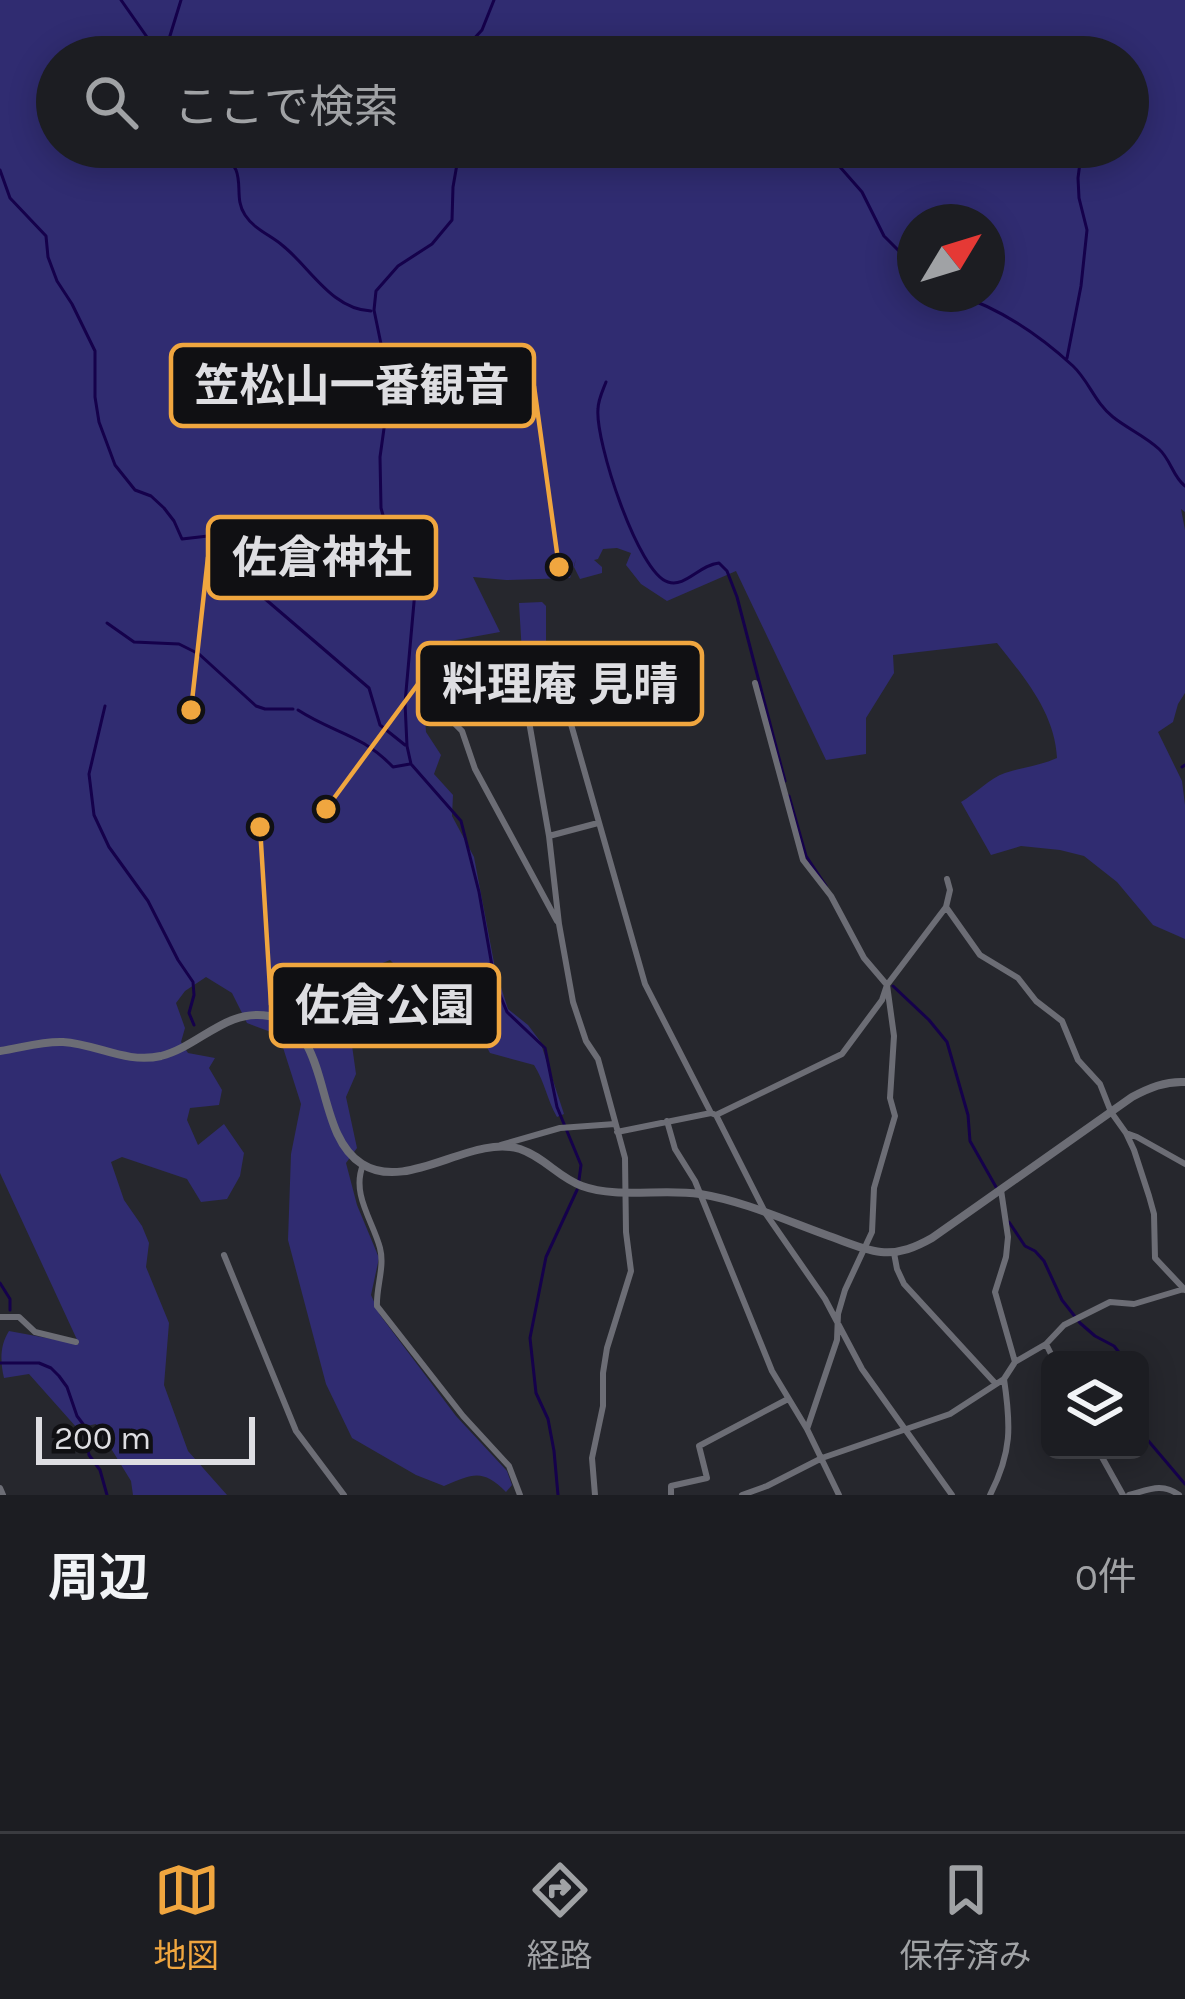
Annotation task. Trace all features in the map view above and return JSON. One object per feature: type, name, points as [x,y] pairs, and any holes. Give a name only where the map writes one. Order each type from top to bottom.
[{"type":"street","points":[[755,682],[803,860],[886,985],[894,1036],[890,1098],[895,1116],[874,1188],[872,1232],[845,1290],[837,1340],[807,1430]]},
{"type":"street","points":[[565,703],[645,984],[766,1214],[825,1299],[862,1369],[952,1495]]},
{"type":"street","points":[[527,710],[573,1002],[586,1041],[598,1059],[625,1158],[631,1271],[602,1373],[603,1406],[592,1458],[595,1495]]},
{"type":"street","points":[[449,718],[462,731],[475,769],[559,924]]},
{"type":"street","points":[[549,836],[598,823]]},
{"type":"street","points":[[0,1051],[63,1042],[142,1058],[176,1050],[236,1017],[277,1018],[299,1034],[308,1048],[335,1129],[363,1165],[415,1169],[568,1128],[616,1128],[714,1114],[842,1054],[882,1000],[886,985],[946,907],[947,879]]},
{"type":"street","points":[[742,1495],[822,1458],[950,1414],[1004,1379],[1015,1363],[1072,1321],[1110,1302],[1134,1304],[1184,1290],[1155,1258],[1154,1214],[1126,1133],[1100,1084],[1078,1060],[1062,1021],[1036,1001],[1018,978],[980,955],[946,907]]},
{"type":"street","points":[[498,1146],[530,1153],[579,1185],[700,1194],[866,1250],[894,1253],[932,1238],[1154,1086],[1185,1082]]},
{"type":"street","points":[[667,1120],[675,1149],[700,1194],[772,1372],[839,1495]]},
{"type":"street","points":[[1126,1133],[1185,1164]]},
{"type":"street","points":[[363,1165],[358,1177],[363,1207],[382,1252],[377,1306],[508,1466],[520,1495]]},
{"type":"street","points":[[1001,1190],[1008,1237],[995,1292],[1015,1363]]},
{"type":"street","points":[[894,1253],[904,1284],[995,1383]]},
{"type":"street","points":[[224,1255],[296,1431],[344,1495]]},
{"type":"street","points":[[0,1316],[19,1317],[35,1332],[76,1342]]},
{"type":"street","points":[[1046,1344],[1050,1351]]},
{"type":"street","points":[[990,1495],[1010,1440],[1004,1379]]},
{"type":"street","points":[[671,1495],[671,1486],[707,1478],[699,1446],[788,1399]]},
{"type":"street","points":[[1104,1459],[1126,1495],[1168,1487],[1179,1495]]},
{"type":"shaded area","points":[[0,0],[1185,0],[1185,512],[1181,509],[1185,693],[1173,722],[1158,732],[1182,781],[1185,939],[1153,925],[1117,882],[1084,856],[1021,846],[991,855],[961,802],[999,775],[1057,758],[1044,711],[997,643],[893,655],[894,673],[866,718],[866,754],[826,760],[736,571],[667,601],[641,584],[626,565],[631,553],[617,548],[603,549],[594,560],[602,573],[580,579],[576,559],[570,578],[473,577],[500,632],[428,645],[426,732],[441,755],[434,774],[453,795],[452,816],[474,857],[495,968],[508,1009],[540,1041],[564,1114],[557,1117],[534,1065],[490,1053],[454,986],[407,1001],[398,968],[390,960],[348,977],[356,1074],[346,1097],[357,1148],[346,1163],[379,1258],[371,1295],[380,1315],[456,1416],[507,1471],[512,1485],[506,1492],[490,1479],[477,1476],[444,1486],[352,1438],[326,1384],[288,1240],[291,1154],[301,1104],[279,1035],[247,1023],[232,993],[206,977],[176,1003],[185,1028],[181,1042],[188,1053],[215,1058],[209,1068],[222,1090],[219,1105],[190,1108],[187,1120],[198,1145],[224,1124],[244,1153],[240,1176],[227,1199],[201,1202],[187,1179],[122,1157],[111,1162],[124,1200],[149,1243],[146,1267],[169,1323],[164,1385],[188,1451],[227,1495],[133,1495],[131,1481],[96,1424],[77,1428],[29,1374],[4,1378],[2,1353],[9,1331],[79,1344],[0,1173]]},
{"type":"shaded area","points":[[519,603],[546,606],[546,653],[522,654]]},
{"type":"waterway","points":[[121,0],[146,36]]},
{"type":"waterway","points":[[170,36],[181,0]]},
{"type":"waterway","points":[[476,36],[494,0]]},
{"type":"waterway","points":[[235,168],[240,204],[249,220],[333,295],[371,311]]},
{"type":"waterway","points":[[456,168],[452,220],[432,244],[398,266],[376,291],[374,310],[388,378],[380,457],[381,508],[415,591],[405,703],[407,746],[411,764],[461,821],[495,983],[507,1012],[545,1048],[557,1107],[581,1165],[579,1180]]},
{"type":"waterway","points":[[841,168],[862,192],[884,236],[897,249]]},
{"type":"waterway","points":[[1067,358],[1087,230],[1079,198],[1079,168]]},
{"type":"waterway","points":[[0,170],[10,198],[46,236],[57,281],[95,351],[99,422],[115,465],[135,490],[164,508],[182,539],[208,536],[249,573],[264,598],[369,688],[380,725],[405,745]]},
{"type":"waterway","points":[[999,312],[1060,354],[1107,411],[1159,449],[1185,486]]},
{"type":"waterway","points":[[606,382],[598,406],[599,425],[632,532],[656,573],[668,582],[680,582],[719,563],[727,571],[785,781]]},
{"type":"waterway","points":[[107,623],[134,642],[179,644],[199,654],[256,706],[293,709]]},
{"type":"waterway","points":[[105,706],[89,774],[94,815],[193,982],[189,1013],[194,1025]]},
{"type":"waterway","points":[[298,710],[358,740],[393,767],[410,764]]},
{"type":"waterway","points":[[789,796],[806,856],[826,886]]},
{"type":"waterway","points":[[893,986],[947,1042],[968,1115],[970,1141],[996,1187]]},
{"type":"waterway","points":[[558,1495],[554,1451],[548,1419],[536,1393],[530,1338],[546,1257],[577,1190]]},
{"type":"waterway","points":[[1009,1222],[1025,1246],[1044,1261],[1062,1300],[1080,1323],[1118,1351]]},
{"type":"waterway","points":[[0,1283],[10,1299],[10,1310]]},
{"type":"waterway","points":[[0,1363],[39,1363],[59,1376],[83,1424],[89,1455],[100,1470],[107,1495]]},
{"type":"waterway","points":[[1149,1442],[1185,1484]]},
{"type":"place","name":"笠松山一番観音","points":[[559,567]]},
{"type":"place","name":"佐倉神社","points":[[191,710]]},
{"type":"place","name":"料理庵 見晴","points":[[326,809]]},
{"type":"place","name":"佐倉公園","points":[[260,827]]}]
